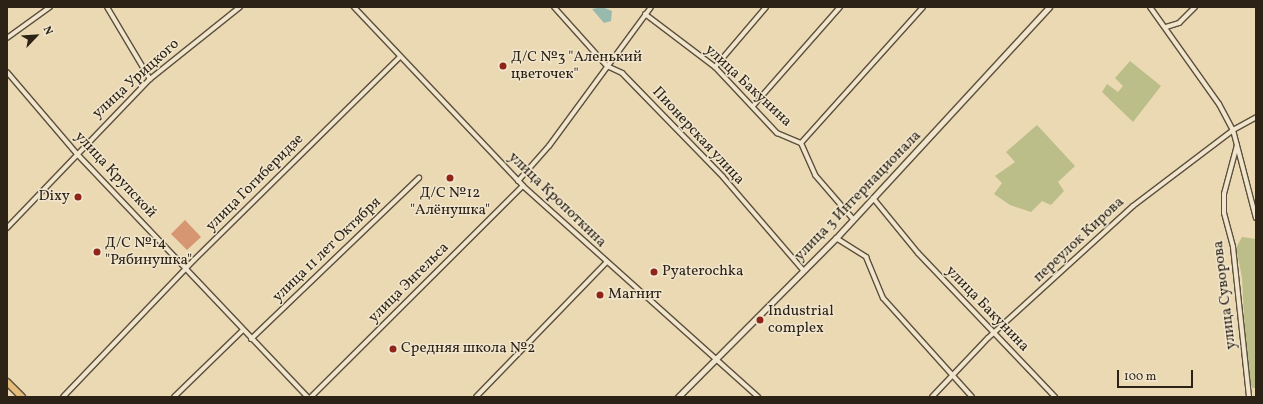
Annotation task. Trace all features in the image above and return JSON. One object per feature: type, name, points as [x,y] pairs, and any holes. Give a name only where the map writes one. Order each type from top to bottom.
[{"type":"main road","points":[[7,382],[22,397]]},
{"type":"street","points":[[7,38],[50,7]]},
{"type":"street","points":[[107,7],[150,78]]},
{"type":"street","name":"улица Урицкого","points":[[7,228],[78,155],[81,148],[150,78],[240,7]]},
{"type":"street","name":"улица Кропоткина","points":[[354,7],[522,186],[716,363],[758,397]]},
{"type":"street","name":"Пионерская улица","points":[[554,7],[606,66],[622,73],[675,128],[803,270]]},
{"type":"street","points":[[518,181],[550,146],[606,66],[651,7]]},
{"type":"street","points":[[715,67],[766,7]]},
{"type":"street","points":[[753,106],[840,7]]},
{"type":"street","points":[[802,143],[923,7]]},
{"type":"street","name":"улица 3 Интернационала","points":[[678,397],[716,363],[803,270],[836,238],[1049,7]]},
{"type":"street","points":[[1150,7],[1166,28],[1233,130],[1256,218]]},
{"type":"street","points":[[1166,28],[1179,23],[1195,7]]},
{"type":"street","name":"улица Бакунина","points":[[645,14],[715,67],[777,133],[802,143],[815,175],[853,219]]},
{"type":"street","name":"улица Гогиберидзе","points":[[63,397],[186,268],[400,57]]},
{"type":"street","name":"улица Крупской","points":[[7,72],[78,155],[186,268],[251,339],[308,397]]},
{"type":"street","name":"переулок Кирова","points":[[932,397],[994,334],[1133,206],[1233,130],[1256,117]]},
{"type":"street","name":"улица Суворова","points":[[1237,144],[1224,194],[1224,213],[1233,247],[1248,397]]},
{"type":"street","name":"улица 11 лет Октября","points":[[251,339],[419,178]]},
{"type":"street","name":"улица Энгельса","points":[[311,397],[522,186]]},
{"type":"street","name":"улица Бакунина","points":[[872,198],[994,334],[1055,397]]},
{"type":"street","points":[[836,238],[866,257],[883,298],[972,397]]},
{"type":"street","points":[[476,397],[606,263]]},
{"type":"street","points":[[174,397],[243,330]]},
{"type":"green space","points":[[1130,61],[1161,86],[1133,122],[1102,92],[1107,84],[1118,92],[1123,86],[1115,78]]},
{"type":"green space","points":[[1037,125],[1075,166],[1058,182],[1064,191],[1051,205],[1042,201],[1031,212],[1010,205],[994,194],[1002,183],[995,176],[1015,162],[1006,152]]},
{"type":"green space","points":[[1242,237],[1256,239],[1256,388],[1252,388],[1247,375],[1242,277],[1236,248]]},
{"type":"water","points":[[602,7],[612,11],[611,21],[604,23],[592,9]]},
{"type":"building","points":[[185,220],[201,237],[187,250],[171,234]]},
{"type":"place","name":"Д/С №3 \"Аленький цветочек\"","points":[[503,66]]},
{"type":"place","name":"Д/С №12 \"Алёнушка\"","points":[[450,178]]},
{"type":"place","name":"Dixy","points":[[78,197]]},
{"type":"place","name":"Д/С №14 \"Рябинушка\"","points":[[97,252]]},
{"type":"place","name":"Pyaterochka","points":[[654,272]]},
{"type":"place","name":"Магнит","points":[[600,295]]},
{"type":"place","name":"Industrial complex","points":[[760,320]]},
{"type":"place","name":"Средняя школа №2","points":[[393,349]]}]
